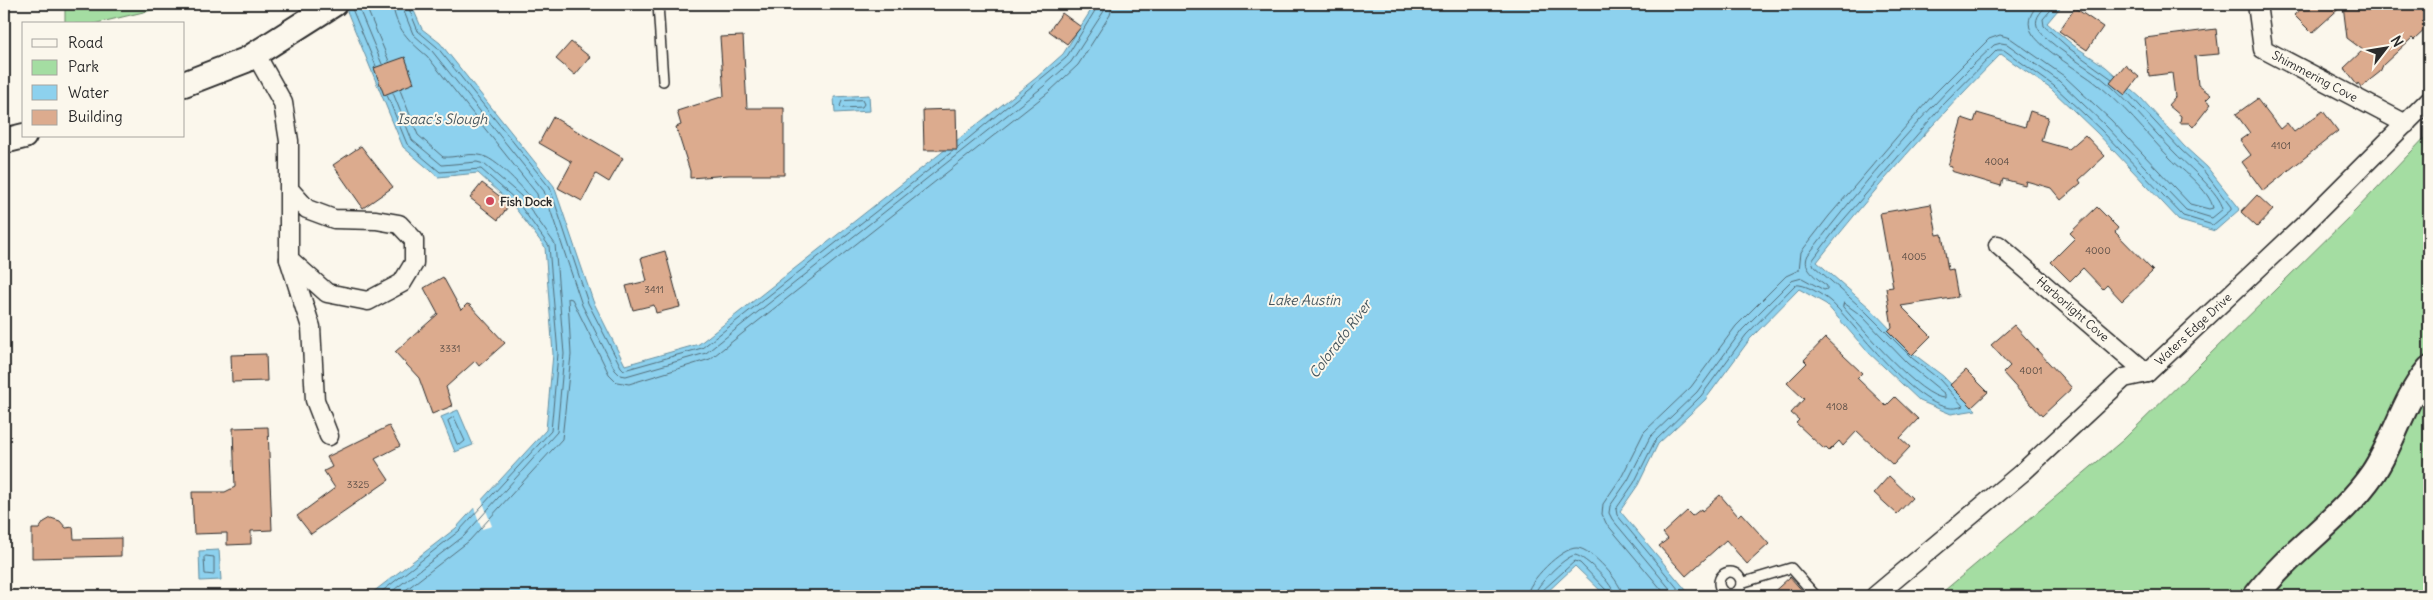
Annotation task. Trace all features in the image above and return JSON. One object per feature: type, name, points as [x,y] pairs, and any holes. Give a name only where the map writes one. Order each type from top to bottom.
[{"type":"street","name":"Shimmering Cove","points":[[2257,4],[2263,49],[2406,124]]},
{"type":"street","points":[[185,84],[246,60],[333,5]]},
{"type":"street","points":[[256,53],[283,103],[289,141],[289,259],[311,327],[314,400],[330,436]]},
{"type":"street","name":"Waters Edge Drive","points":[[1875,596],[2024,471],[2124,378],[2147,372],[2301,228],[2429,100]]},
{"type":"street","points":[[4,141],[22,136]]},
{"type":"street","points":[[289,189],[308,209],[334,219],[376,220],[399,224],[414,240],[414,263],[402,283],[368,301],[327,293],[289,259]]},
{"type":"street","name":"Harborlight Cove","points":[[1998,245],[2147,372]]},
{"type":"street","points":[[2256,596],[2292,556],[2330,523],[2372,473],[2389,446],[2406,405],[2429,369]]},
{"type":"lane","points":[[658,4],[663,81]]},
{"type":"lane","points":[[1741,582],[1791,568],[1816,596]]},
{"type":"lane","points":[[1725,572],[1732,572],[1739,576],[1741,582],[1738,594],[1729,594],[1722,591],[1718,584],[1720,577],[1725,572]]},
{"type":"green space","points":[[65,4],[177,4],[101,22],[65,22]]},
{"type":"green space","points":[[2429,133],[2429,596],[1938,596],[2123,440],[2356,210]]},
{"type":"water","name":"Lake Austin","points":[[344,4],[411,4],[422,29],[440,43],[554,186],[593,301],[625,365],[699,344],[1036,78],[1063,54],[1095,4],[2063,4],[2047,23],[2073,45],[2106,67],[2141,98],[2184,146],[2207,167],[2240,209],[2215,231],[2180,221],[2097,133],[2051,89],[2001,54],[1906,155],[1817,262],[1870,308],[1915,355],[1943,376],[1976,410],[1951,414],[1920,401],[1866,350],[1826,304],[1799,289],[1750,339],[1705,400],[1658,444],[1638,485],[1620,511],[1691,596],[1606,596],[1575,566],[1543,596],[368,596],[456,528],[546,430],[553,354],[545,247],[512,204],[478,173],[438,177],[403,147]]},
{"type":"water","points":[[869,95],[870,111],[835,113],[834,97]]},
{"type":"water","points":[[458,410],[473,445],[455,452],[441,417]]},
{"type":"water","points":[[219,550],[221,580],[200,581],[199,551]]},
{"type":"pier","points":[[481,497],[492,526],[482,529],[473,505]]},
{"type":"building","points":[[2306,4],[2429,4],[2429,26],[2414,40],[2412,38],[2383,65],[2380,72],[2361,87],[2358,83],[2357,85],[2344,68],[2363,50],[2347,38],[2343,5],[2312,33],[2294,15]]},
{"type":"building","points":[[2075,8],[2103,27],[2087,50],[2059,31]]},
{"type":"building","points":[[1062,13],[1081,27],[1067,44],[1049,31]]},
{"type":"building","points":[[2216,29],[2219,54],[2195,56],[2198,85],[2211,95],[2206,100],[2211,104],[2193,127],[2189,123],[2180,123],[2181,116],[2168,105],[2175,97],[2172,73],[2149,76],[2145,38]]},
{"type":"building","points":[[743,36],[747,108],[784,108],[784,175],[729,175],[690,178],[690,171],[676,127],[681,125],[677,111],[724,96],[720,37]]},
{"type":"building","points":[[571,42],[590,57],[575,75],[556,59]]},
{"type":"building","points":[[405,57],[414,83],[384,95],[374,68]]},
{"type":"building","points":[[2125,65],[2139,77],[2125,95],[2110,83]]},
{"type":"building","points":[[2257,99],[2280,129],[2287,123],[2294,132],[2323,111],[2338,131],[2263,191],[2242,162],[2251,155],[2240,140],[2250,133],[2236,114]]},
{"type":"building","points":[[956,109],[957,150],[924,150],[923,110]]},
{"type":"building","points":[[2030,111],[2048,117],[2041,141],[2069,149],[2085,135],[2105,156],[2079,180],[2081,183],[2061,200],[2051,188],[2026,181],[2025,185],[2003,179],[2001,186],[1951,171],[1952,167],[1948,166],[1962,118],[1974,122],[1977,113],[2025,127]]},
{"type":"building","points":[[553,117],[623,158],[609,182],[596,174],[582,201],[558,188],[572,162],[539,143]]},
{"type":"building","points":[[361,146],[393,187],[363,208],[333,165]]},
{"type":"building","name":"Fish Dock","points":[[482,183],[510,204],[498,220],[470,198]]},
{"type":"building","points":[[2257,195],[2273,210],[2257,227],[2241,212]]},
{"type":"building","points":[[1931,204],[1937,235],[1942,234],[1948,270],[1953,269],[1958,297],[1901,306],[1931,336],[1912,355],[1888,331],[1892,327],[1886,288],[1893,287],[1880,213]]},
{"type":"building","points":[[2097,207],[2118,228],[2115,232],[2153,271],[2122,301],[2107,285],[2103,289],[2083,268],[2070,281],[2051,262],[2075,238],[2070,233]]},
{"type":"building","points":[[665,251],[680,307],[656,313],[654,305],[633,310],[626,286],[647,281],[641,258]]},
{"type":"building","points":[[443,277],[461,310],[467,304],[470,305],[505,343],[479,366],[475,361],[446,387],[452,406],[432,414],[419,378],[395,352],[438,314],[424,288]]},
{"type":"building","points":[[2014,325],[2072,388],[2042,416],[2003,373],[2010,366],[1991,345]]},
{"type":"building","points":[[1825,338],[1862,373],[1857,378],[1886,406],[1895,397],[1918,419],[1900,438],[1910,447],[1893,465],[1857,431],[1843,446],[1839,441],[1829,451],[1826,448],[1824,449],[1796,423],[1799,420],[1791,413],[1804,399],[1787,383],[1807,363],[1804,360]]},
{"type":"building","points":[[266,354],[267,381],[232,382],[231,355]]},
{"type":"building","points":[[1966,370],[1988,392],[1972,407],[1950,385]]},
{"type":"building","points":[[389,426],[400,446],[375,459],[389,480],[311,534],[297,516],[335,488],[324,471],[332,467],[327,457]]},
{"type":"building","points":[[268,427],[272,530],[251,531],[251,544],[227,545],[227,533],[194,534],[192,492],[225,492],[235,487],[233,428]]},
{"type":"building","points":[[1889,476],[1912,498],[1897,514],[1874,493]]},
{"type":"building","points":[[1720,495],[1738,516],[1741,513],[1769,544],[1747,564],[1726,540],[1686,576],[1659,546],[1668,539],[1663,533],[1687,511],[1692,516],[1701,509],[1702,511]]},
{"type":"building","points":[[51,518],[60,521],[66,528],[73,527],[74,539],[121,538],[121,556],[32,558],[32,529],[39,529],[44,522]]},
{"type":"building","points":[[1790,577],[1807,596],[1769,596]]},
{"type":"place","name":"Fish Dock","points":[[490,201]]},
{"type":"water label","name":"Isaac's Slough","points":[[442,119]]},
{"type":"water label","name":"Colorado River","points":[[1340,339]]}]
